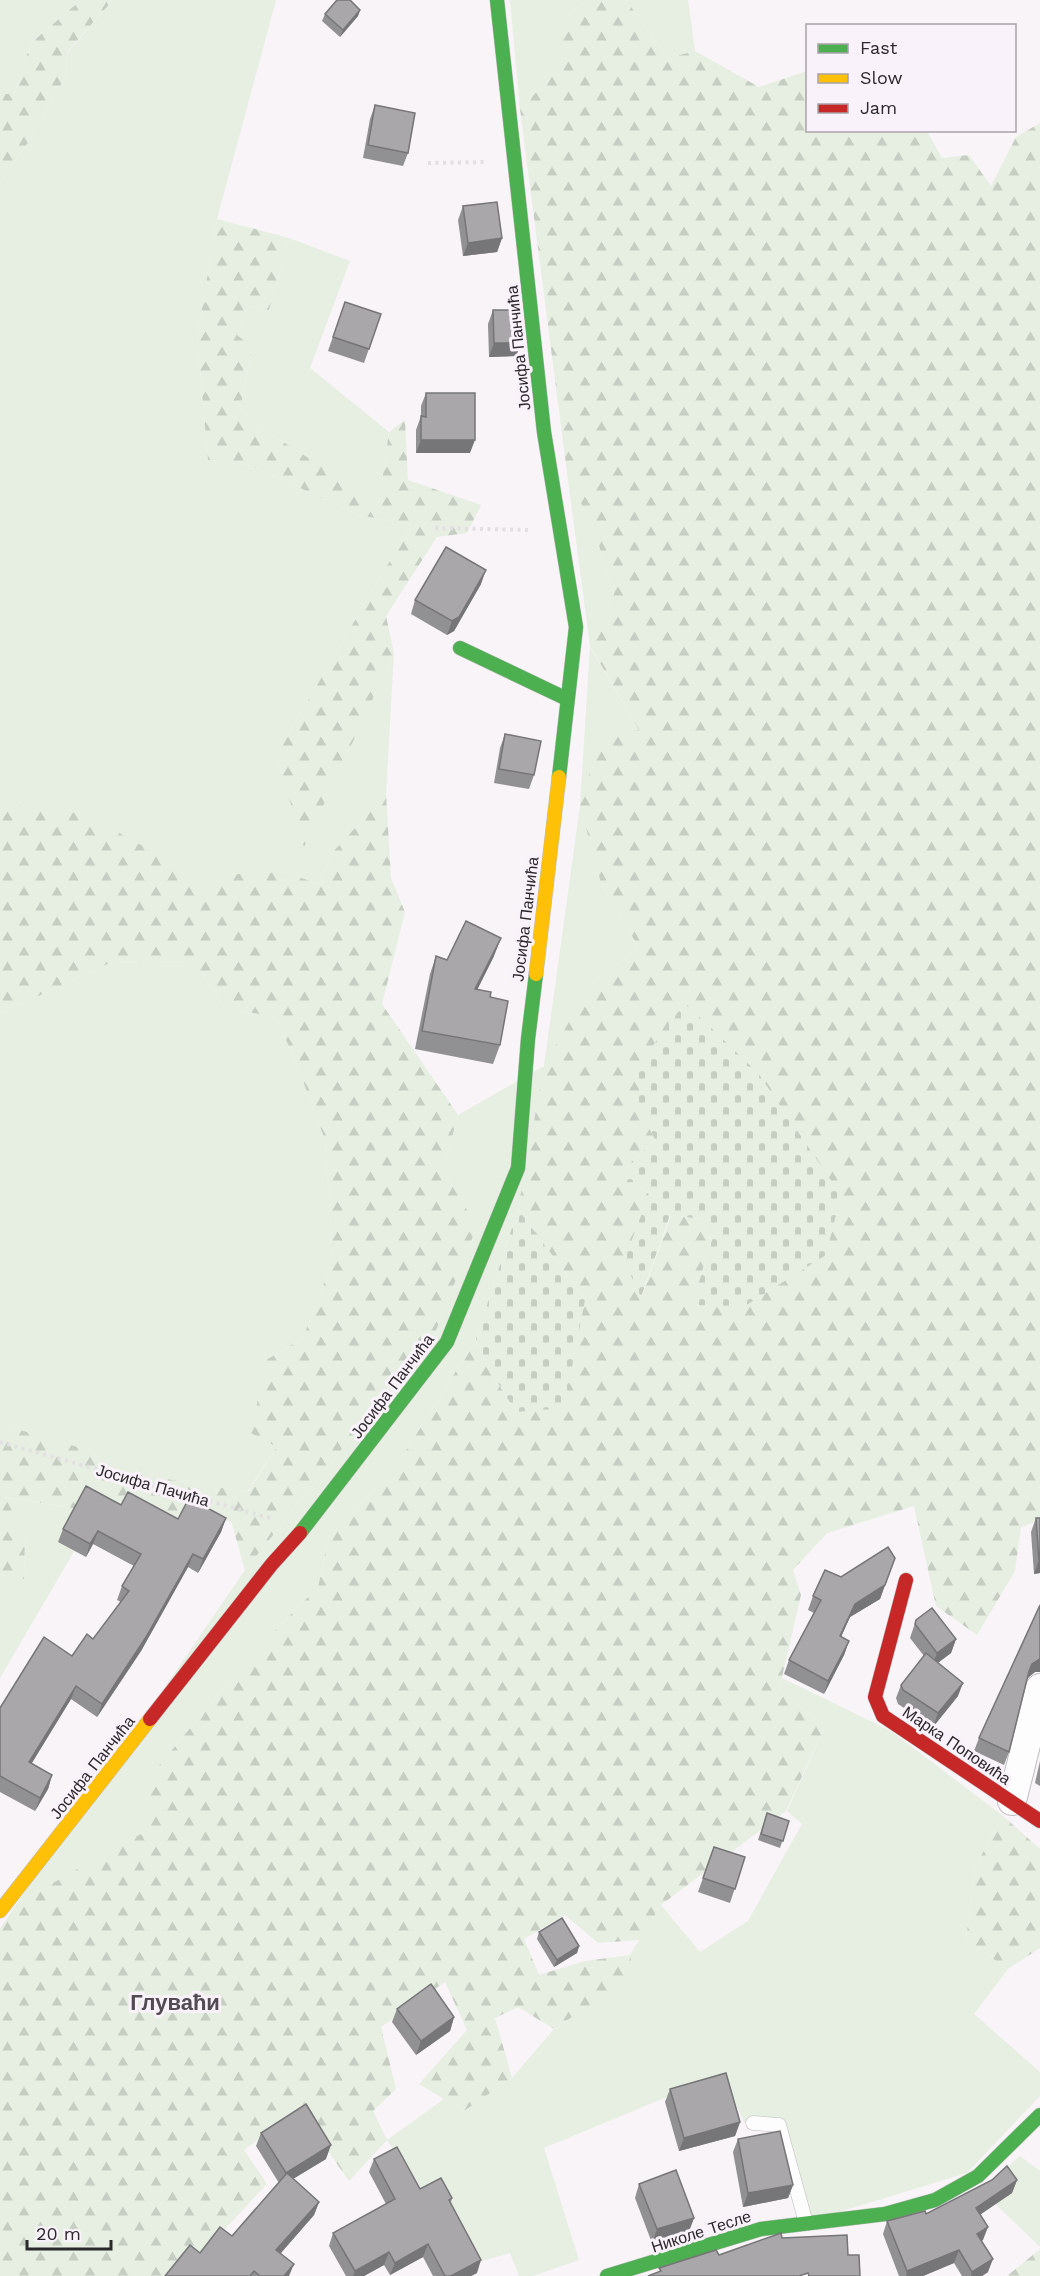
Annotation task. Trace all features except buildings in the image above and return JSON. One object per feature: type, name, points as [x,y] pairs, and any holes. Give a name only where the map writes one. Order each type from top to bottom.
[{"type":"street","name":"Јосифа Панчића","points":[[0,1911],[272,1564],[305,1528],[447,1342],[518,1168],[528,1039],[576,627],[544,432],[497,0]]},
{"type":"street","points":[[460,648],[567,699]]},
{"type":"street","name":"Марка Поповића","points":[[906,1580],[874,1697],[883,1716],[1040,1821]]},
{"type":"street","points":[[1012,1802],[1040,1688]]},
{"type":"street","name":"Николе Тесле","points":[[607,2276],[761,2229],[885,2214],[935,2200],[978,2176],[1040,2115]]},
{"type":"lane","points":[[753,2123],[779,2125],[806,2223]]},
{"type":"path","points":[[428,163],[514,161]]},
{"type":"path","points":[[435,528],[560,530]]},
{"type":"path","name":"Јосифа Пачића","points":[[0,1442],[305,1528]]},
{"type":"green space","points":[[0,0],[81,0],[31,43],[14,95],[0,94]]},
{"type":"green space","points":[[81,0],[113,0],[68,51],[65,78],[27,144],[0,183],[0,94],[14,94],[31,43]]},
{"type":"green space","points":[[113,0],[276,0],[217,219],[197,338],[208,460],[252,466],[359,515],[411,525],[276,755],[304,846],[394,653],[386,794],[332,853],[319,884],[284,872],[205,894],[165,858],[15,805],[0,810],[0,183],[27,144],[65,78],[68,52]]},
{"type":"green space","points":[[510,0],[586,0],[563,21],[563,65],[520,109]]},
{"type":"green space","points":[[586,0],[626,0],[668,58],[695,51],[759,87],[806,71],[806,132],[928,132],[942,158],[969,155],[991,186],[1016,137],[1040,123],[1040,1520],[1021,1527],[1015,1571],[977,1635],[936,1606],[914,1506],[827,1533],[793,1570],[801,1595],[779,1690],[825,1726],[786,1811],[661,1905],[640,1940],[598,1943],[565,1915],[524,1939],[539,1975],[585,1961],[630,1955],[635,1975],[554,2029],[518,2007],[495,2018],[512,2078],[464,2111],[419,2084],[467,2030],[445,1982],[381,2027],[396,2089],[373,2111],[387,2140],[349,2181],[299,2110],[244,2150],[267,2184],[184,2273],[172,2276],[0,2276],[0,1929],[17,1903],[148,1830],[148,1779],[248,1658],[318,1587],[328,1539],[401,1459],[476,1339],[488,1367],[516,1412],[585,1300],[518,1209],[544,1066],[590,985],[639,948],[601,883],[580,806],[599,739],[639,730],[590,646],[614,594],[592,523],[568,480],[520,109],[563,65],[563,21]],"holes":[[[639,1106],[826,1255],[692,1305],[712,1240],[701,1219],[671,1215],[642,1296],[625,1261],[649,1194],[635,1182],[618,1182],[627,1166],[655,1140]]]},
{"type":"green space","points":[[626,0],[688,0],[695,51],[668,58]]},
{"type":"green space","points":[[217,219],[289,238],[269,310],[247,306],[237,335],[252,347],[240,409],[255,424],[379,503],[389,432],[405,420],[408,480],[481,505],[467,533],[437,537],[386,616],[394,653],[304,847],[276,755],[411,525],[359,515],[252,466],[208,460],[197,338]]},
{"type":"green space","points":[[289,238],[350,261],[310,368],[389,432],[379,504],[255,424],[240,409],[252,348],[237,335],[247,306],[269,310]]},
{"type":"green space","points":[[568,480],[592,523],[614,594],[590,647],[639,730],[601,883],[639,948],[590,985],[476,1339],[401,1459],[328,1539],[318,1587],[248,1658],[148,1779],[149,1830],[17,1903],[245,1570],[435,1333],[477,1226],[443,1171],[458,1115],[544,1066],[580,806],[590,646]]},
{"type":"green space","points":[[386,794],[391,878],[405,912],[382,1004],[458,1115],[443,1171],[477,1226],[435,1333],[245,1570],[231,1521],[97,1512],[5,1497],[25,1537],[24,1579],[0,1575],[0,1424],[94,1452],[104,1469],[248,1492],[277,1447],[251,1433],[266,1360],[303,1338],[333,1260],[325,1140],[292,1052],[274,1017],[224,1007],[193,961],[110,963],[0,1014],[0,810],[15,805],[84,814],[165,858],[205,894],[221,875],[284,872],[319,884],[332,853]]},
{"type":"green space","points":[[193,961],[224,1007],[274,1017],[292,1052],[325,1140],[333,1260],[303,1338],[266,1360],[277,1447],[247,1492],[104,1469],[94,1452],[0,1424],[0,1014],[110,963]]},
{"type":"green space","points":[[685,1003],[758,1073],[841,1195],[826,1255],[745,1306],[692,1305],[712,1240],[701,1219],[670,1215],[641,1297],[624,1261],[649,1194],[635,1182],[617,1183],[627,1166],[655,1140],[639,1106],[639,1064]]},
{"type":"green space","points":[[518,1209],[585,1300],[564,1408],[516,1412],[488,1367],[476,1339]]},
{"type":"green space","points":[[4,1497],[97,1512],[0,1678],[0,1575],[24,1578],[25,1537]]},
{"type":"green space","points":[[782,1678],[891,1731],[1002,1815],[975,1868],[966,1940],[1008,1969],[974,2014],[1040,2072],[1040,2096],[967,2173],[809,2221],[779,2125],[744,2122],[722,2074],[544,2148],[579,2260],[533,2276],[519,2276],[510,2253],[482,2261],[443,2192],[424,2197],[387,2140],[444,2099],[464,2111],[512,2078],[554,2029],[634,1975],[630,1955],[661,1905],[700,1952],[748,1921],[802,1824],[787,1811],[825,1726],[779,1690]]},
{"type":"green space","points":[[1002,1815],[1040,1849],[1040,1948],[1008,1969],[966,1940],[975,1868]]},
{"type":"green space","points":[[1020,2156],[1040,2171],[1040,2247],[981,2190]]},
{"type":"green space","points":[[1040,2249],[1040,2276],[1007,2276]]},
{"type":"traffic: fast","points":[[497,0],[544,432],[576,627],[559,777]]},
{"type":"traffic: fast","points":[[460,648],[567,699]]},
{"type":"traffic: fast","points":[[300,1533],[447,1342],[518,1168],[528,1039],[536,974]]},
{"type":"traffic: fast","points":[[607,2276],[761,2229],[885,2214],[935,2200],[978,2176],[1040,2115]]},
{"type":"traffic: slow","points":[[536,974],[559,777]]},
{"type":"traffic: slow","points":[[0,1911],[150,1719]]},
{"type":"traffic: jam","points":[[150,1719],[272,1564],[300,1533]]},
{"type":"traffic: jam","points":[[906,1580],[875,1697],[883,1716],[1040,1821]]},
{"type":"district","name":"Глуваћи","points":[[175,2002]]}]
